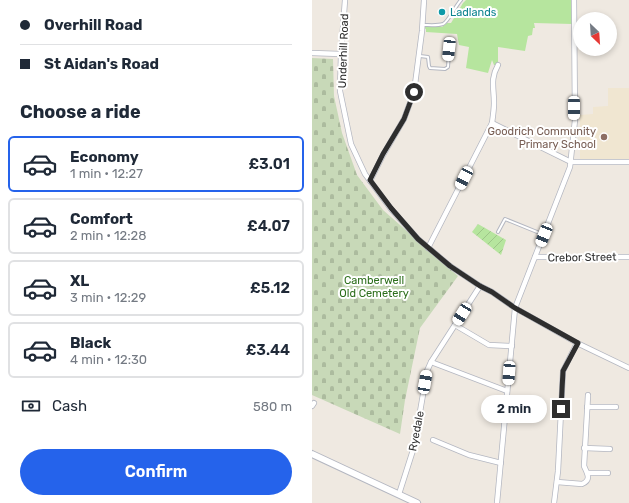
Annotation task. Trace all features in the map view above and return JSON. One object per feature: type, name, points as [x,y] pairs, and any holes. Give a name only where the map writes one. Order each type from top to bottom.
[{"type":"main road","points":[[312,454],[417,503]]},
{"type":"street","name":"Underhill Road","points":[[345,0],[340,91],[351,144],[365,174],[391,208],[428,248],[450,266],[515,308],[578,343],[629,368]]},
{"type":"street","points":[[370,180],[383,154],[404,119],[414,92],[424,0]]},
{"type":"street","points":[[497,503],[515,308],[571,162],[574,120],[574,0]]},
{"type":"street","points":[[312,53],[341,54]]},
{"type":"street","points":[[428,248],[492,123],[494,104],[492,89],[493,73],[498,65]]},
{"type":"street","points":[[492,123],[571,162],[629,162]]},
{"type":"street","name":"Crebor Street","points":[[535,257],[629,257]]},
{"type":"street","name":"Ryedale","points":[[399,494],[414,447],[427,371],[431,362],[480,286]]},
{"type":"street","points":[[455,324],[489,345],[512,346]]},
{"type":"street","points":[[554,503],[557,482],[563,371],[578,343]]},
{"type":"street","points":[[431,362],[508,391]]},
{"type":"street","points":[[557,482],[582,484],[588,479],[588,473],[584,466],[588,396]]},
{"type":"street","points":[[587,407],[616,407]]},
{"type":"street","points":[[433,440],[469,455],[501,463]]},
{"type":"street","points":[[584,448],[610,449]]},
{"type":"street","points":[[588,473],[608,472]]},
{"type":"lane","points":[[422,25],[442,24],[446,22],[461,0]]},
{"type":"lane","points":[[418,56],[428,57],[430,68],[448,68],[450,40]]},
{"type":"lane","points":[[498,232],[505,219],[544,235]]},
{"type":"shaded area","name":"Goodrich Community Primary School","points":[[608,88],[629,88],[629,160],[582,160],[580,159],[580,115],[593,114],[593,107],[608,106]]},
{"type":"green space","points":[[466,0],[575,0],[572,24],[534,23],[535,28],[533,28],[532,35],[528,36],[525,51],[498,47],[498,65],[494,65],[492,60],[488,73],[466,68],[469,47],[459,45],[457,34],[426,32],[426,29],[424,28],[425,24],[434,24],[442,27],[447,23],[451,23]]},
{"type":"green space","name":"Camberwell Old Cemetery","points":[[312,58],[333,59],[334,96],[342,133],[357,175],[383,210],[458,276],[420,328],[405,400],[400,434],[312,395]]},
{"type":"green space","points":[[478,224],[506,240],[501,255],[472,232]]},
{"type":"place","name":"Ladlands","points":[[442,12]]},
{"type":"place","name":"Goodrich Community Primary School","points":[[604,137]]},
{"type":"route","points":[[414,92],[404,119],[383,154],[370,180],[391,208],[418,239],[450,266],[515,308],[578,343],[563,371],[561,409]]}]
